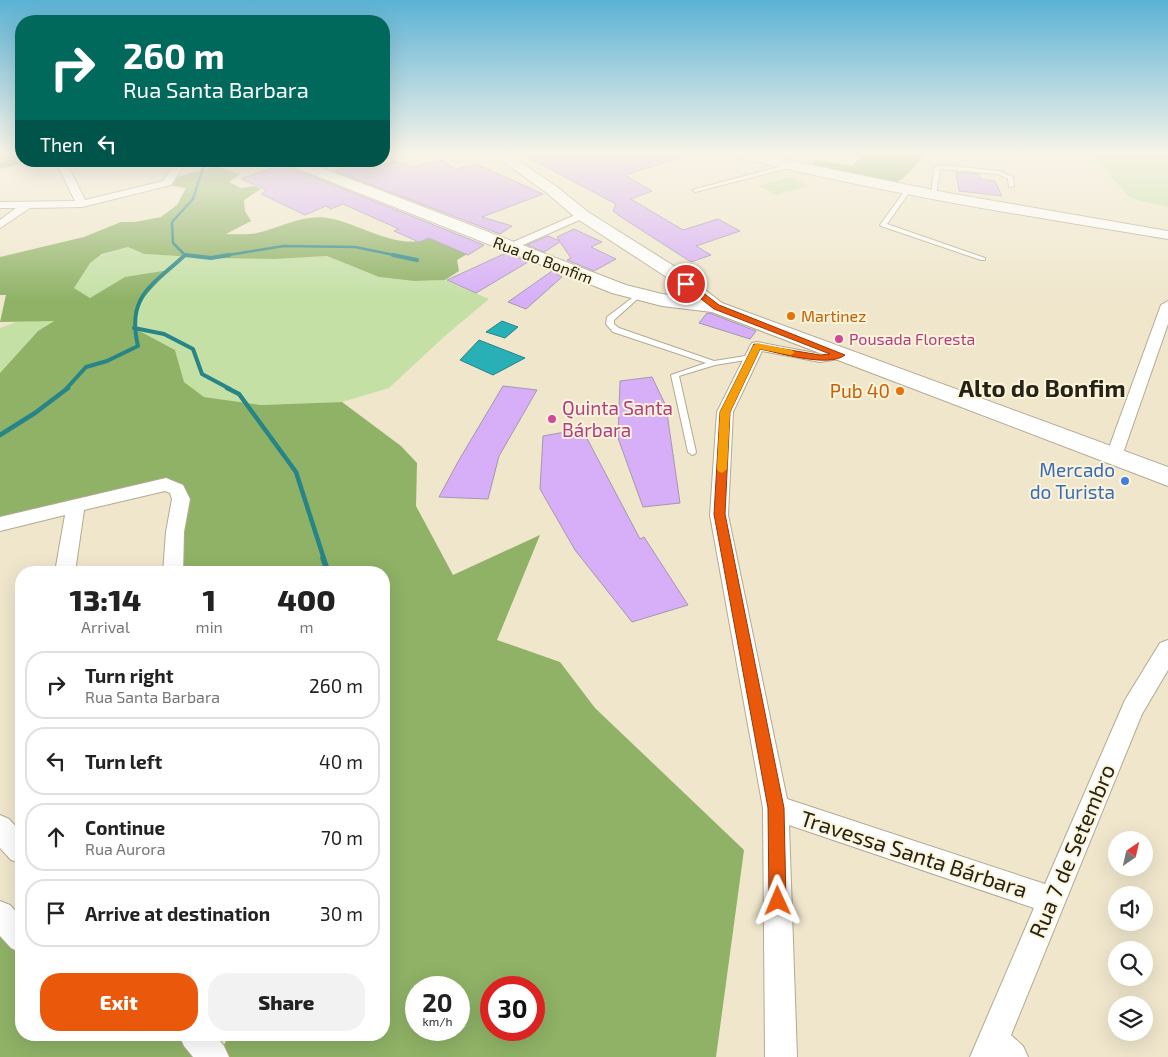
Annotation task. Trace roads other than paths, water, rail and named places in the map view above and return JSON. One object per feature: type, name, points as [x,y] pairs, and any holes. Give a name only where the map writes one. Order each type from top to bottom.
[{"type":"main road","name":"Rua do Bonfim","points":[[395,201],[619,290],[662,300],[716,307]]},
{"type":"main road","points":[[566,201],[582,215],[671,272],[716,307],[1168,477]]},
{"type":"main road","points":[[636,293],[671,272]]},
{"type":"street","points":[[0,205],[82,204],[93,201]]},
{"type":"street","points":[[975,201],[1168,235]]},
{"type":"street","points":[[0,225],[26,206]]},
{"type":"street","points":[[510,246],[582,215]]},
{"type":"street","points":[[1114,456],[1168,305]]},
{"type":"street","points":[[781,1057],[776,808],[719,514],[725,412],[757,346],[820,358],[841,355]]},
{"type":"street","points":[[0,524],[166,484],[177,489],[181,499],[174,532],[173,566]]},
{"type":"street","points":[[66,566],[76,506]]},
{"type":"street","name":"Rua 7 de Setembro","points":[[997,1052],[1051,900],[1133,708],[1168,650]]},
{"type":"street","name":"Travessa Santa Bárbara","points":[[776,808],[1051,900]]},
{"type":"street","points":[[0,828],[15,844]]},
{"type":"street","points":[[0,915],[15,931]]},
{"type":"street","points":[[200,1041],[213,1057]]},
{"type":"lane","points":[[900,201],[883,225],[982,259]]},
{"type":"lane","points":[[636,293],[610,318],[610,324],[616,330],[714,363]]},
{"type":"lane","points":[[692,452],[675,375],[714,363],[752,356]]},
{"type":"water","points":[[502,321],[518,327],[505,338],[486,332]]},
{"type":"water","points":[[479,340],[525,358],[493,375],[460,360]]},
{"type":"waterway","points":[[185,255],[173,243],[172,222],[191,201]]},
{"type":"waterway","points":[[222,256],[284,246],[355,247],[399,256]]},
{"type":"waterway","points":[[135,328],[139,303],[145,293],[152,284],[185,255]]},
{"type":"waterway","points":[[185,255],[196,256]]},
{"type":"waterway","points":[[185,255],[211,258],[229,255]]},
{"type":"waterway","points":[[393,255],[417,260]]},
{"type":"waterway","points":[[66,389],[86,367],[107,361],[138,346],[135,328]]},
{"type":"waterway","points":[[135,328],[164,334],[193,349],[202,374],[230,389]]},
{"type":"waterway","points":[[0,435],[35,413],[68,388]]},
{"type":"waterway","points":[[227,388],[239,394],[296,472],[324,559]]},
{"type":"waterway","points":[[323,558],[326,566]]},
{"type":"place","name":"Martinez","points":[[791,316]]},
{"type":"place","name":"Pousada Floresta","points":[[839,339]]},
{"type":"place","name":"Pub 40","points":[[900,391]]},
{"type":"place","name":"Quinta Santa Bárbara","points":[[552,419]]},
{"type":"place","name":"Mercado do Turista","points":[[1125,481]]},
{"type":"district","name":"Alto do Bonfim","points":[[1042,389]]}]
